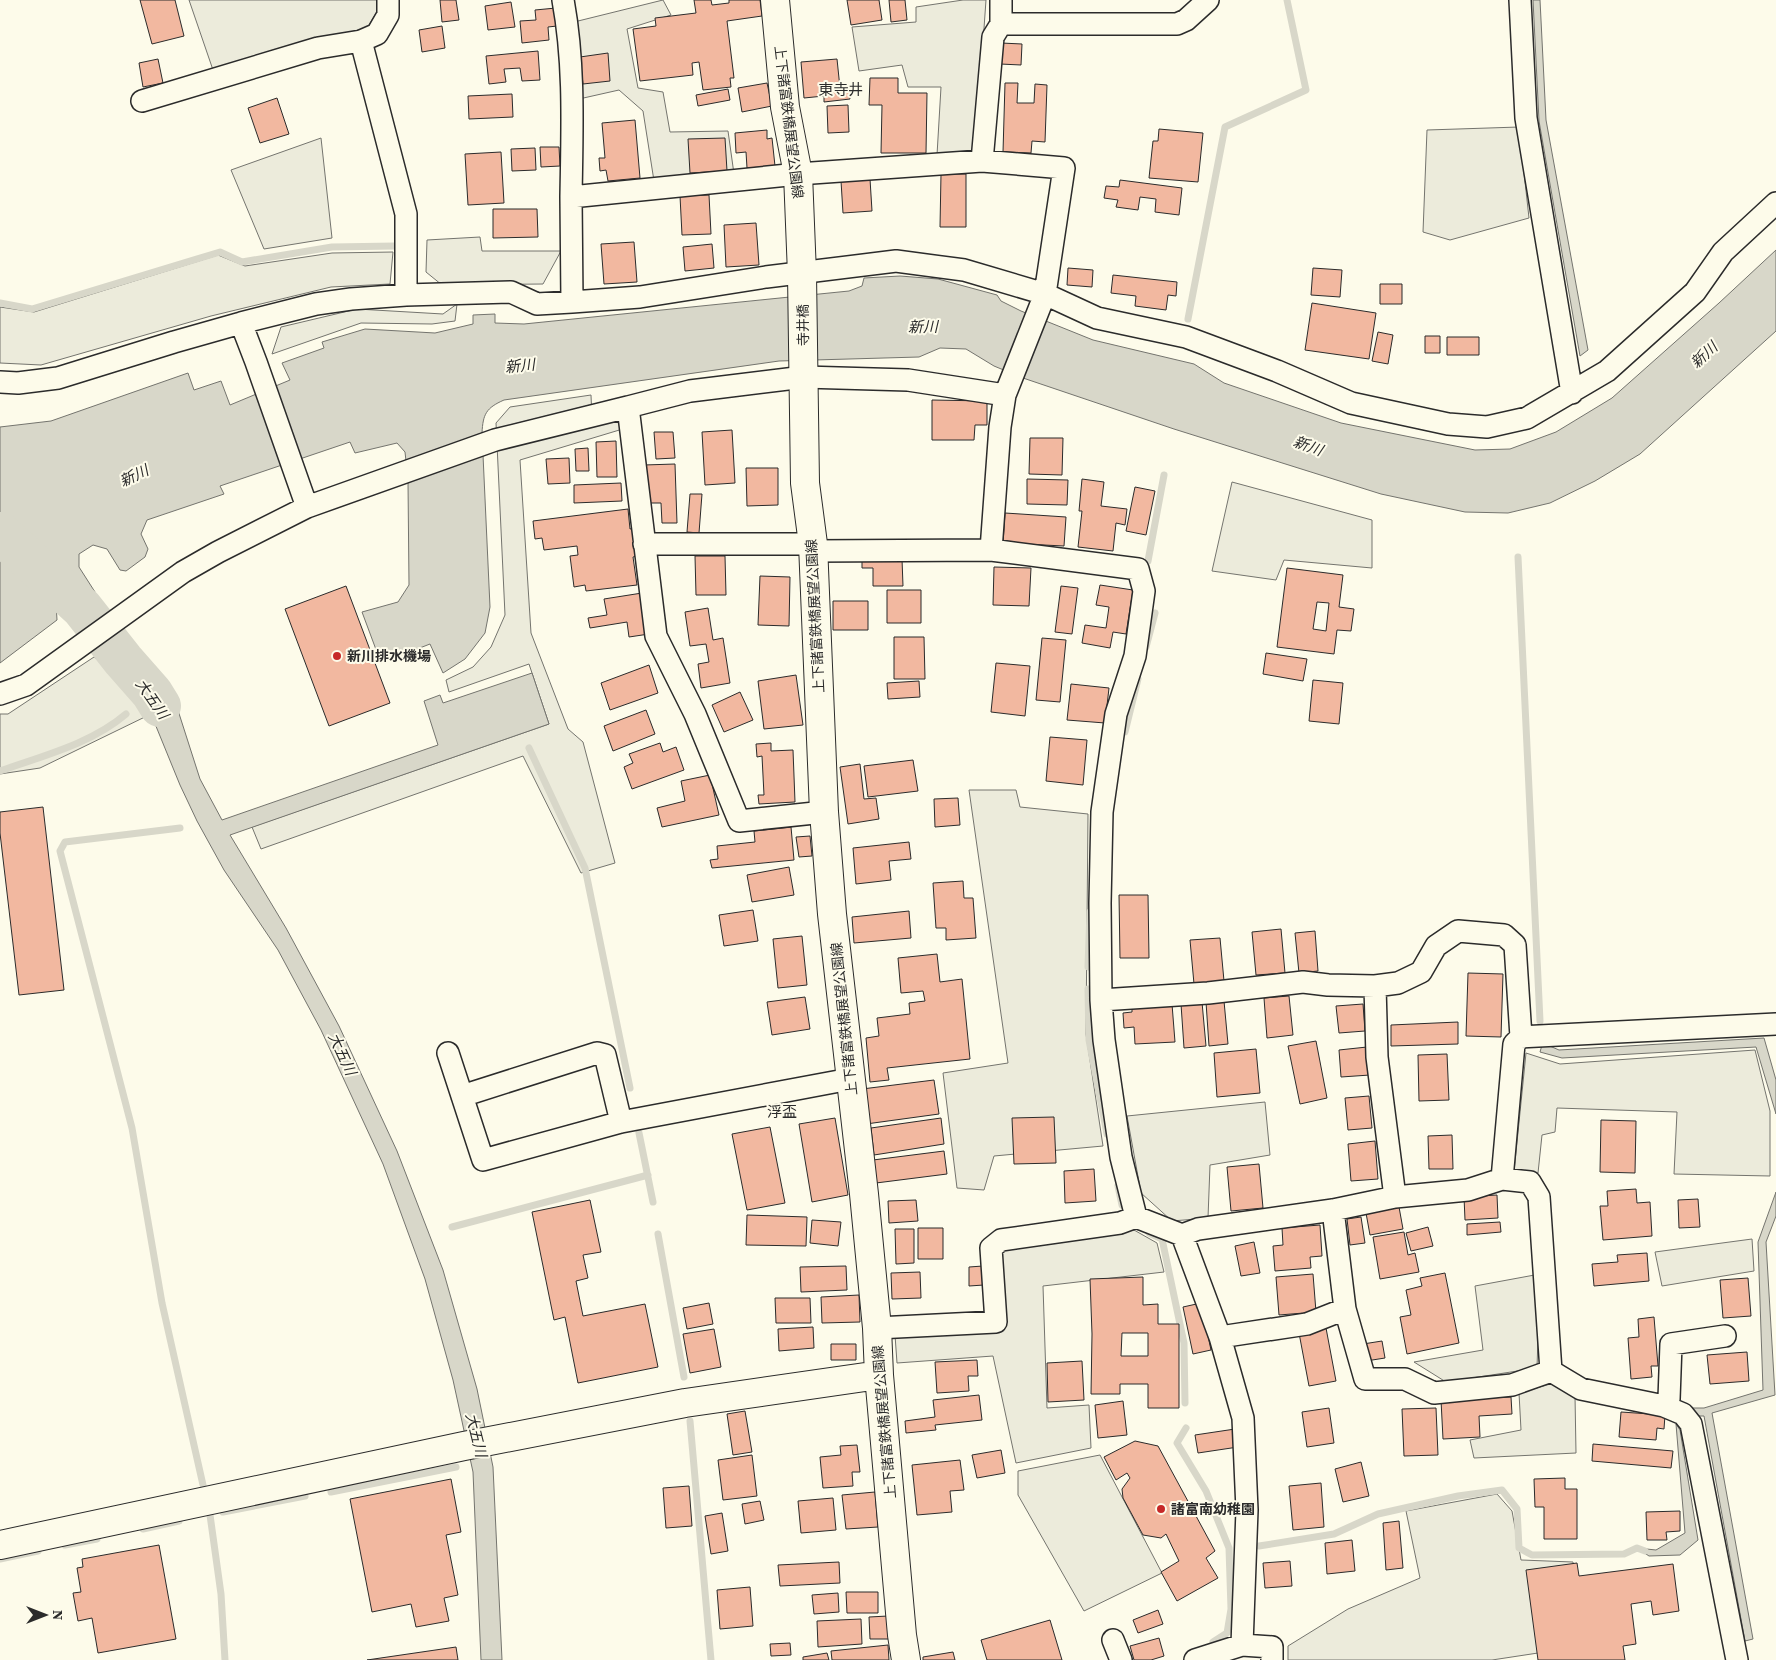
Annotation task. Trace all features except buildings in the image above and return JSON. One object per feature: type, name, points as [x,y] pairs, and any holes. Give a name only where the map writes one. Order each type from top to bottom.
[{"type":"street","points":[[142,101],[318,48],[361,41],[377,34],[388,15],[388,0]]},
{"type":"street","points":[[563,0],[567,24],[572,96],[572,302]]},
{"type":"street","name":"上下諸富鉄橋展望公園線","points":[[775,0],[785,107],[798,174],[802,274]]},
{"type":"street","points":[[982,162],[992,37],[1001,24],[1001,0]]},
{"type":"street","points":[[1001,24],[1177,24],[1186,20],[1208,0]]},
{"type":"street","points":[[1520,0],[1526,118],[1572,393]]},
{"type":"street","points":[[361,41],[406,214],[406,295]]},
{"type":"street","points":[[571,197],[798,174],[982,162],[1064,168],[1044,298],[1007,390],[1000,427],[991,550]]},
{"type":"street","points":[[0,382],[18,383],[58,378],[241,323],[316,304],[351,299],[406,295],[512,292],[537,304],[572,302],[640,296],[766,277],[896,261],[964,270],[1097,318],[1186,337],[1277,371],[1350,403],[1448,424],[1487,427],[1527,418],[1607,371],[1695,292],[1723,252],[1776,203]]},
{"type":"street","name":"寺井橋","points":[[802,274],[804,377]]},
{"type":"street","points":[[241,323],[307,507]]},
{"type":"street","points":[[0,694],[26,685],[183,572],[218,552],[307,507],[496,440],[690,391],[804,377],[908,380],[1007,390]]},
{"type":"street","name":"上下諸富鉄橋展望公園線","points":[[804,377],[805,483],[813,547],[824,812],[832,914],[877,1328],[879,1375],[902,1635],[906,1660]]},
{"type":"street","points":[[628,406],[656,636],[695,714],[738,822],[824,812]]},
{"type":"street","points":[[644,544],[991,550],[1138,570],[1144,592],[1135,656],[1116,714],[1102,812],[1100,903],[1101,1000],[1104,1040],[1121,1156],[1136,1217]]},
{"type":"street","points":[[1101,1000],[1208,993],[1303,982],[1328,985],[1375,986],[1398,983],[1421,972],[1436,946],[1458,931],[1504,935],[1515,945],[1521,1037]]},
{"type":"street","points":[[1375,986],[1378,1057],[1395,1197]]},
{"type":"street","points":[[1502,1179],[1514,1044],[1521,1037],[1776,1024]]},
{"type":"street","points":[[448,1053],[483,1160],[620,1122],[850,1079]]},
{"type":"street","points":[[462,1096],[597,1053],[605,1055],[620,1122]]},
{"type":"street","points":[[877,1328],[996,1322],[991,1248],[1001,1240],[1120,1223],[1136,1217],[1182,1235],[1198,1229],[1332,1210],[1395,1197],[1468,1190],[1502,1179],[1530,1182],[1539,1197],[1551,1371]]},
{"type":"street","points":[[1332,1210],[1345,1309],[1365,1379],[1405,1379],[1434,1393],[1512,1385],[1551,1371]]},
{"type":"street","points":[[1182,1235],[1220,1337],[1243,1418],[1247,1510],[1242,1645]]},
{"type":"street","points":[[1220,1337],[1307,1324],[1345,1309]]},
{"type":"street","points":[[1725,1336],[1671,1344],[1669,1399],[1679,1415],[1737,1660]]},
{"type":"street","points":[[1551,1371],[1581,1389],[1679,1415]]},
{"type":"street","points":[[0,1545],[464,1446],[685,1402],[879,1375]]},
{"type":"street","points":[[1112,1640],[1120,1660]]},
{"type":"street","points":[[1195,1660],[1242,1645],[1272,1647],[1272,1660]]},
{"type":"shaded area","points":[[189,0],[380,0],[381,5],[367,28],[279,49],[213,70]]},
{"type":"shaded area","points":[[663,0],[671,15],[627,29],[638,88],[663,92],[670,132],[728,131],[734,174],[654,181],[643,111],[619,90],[579,99],[574,22]]},
{"type":"shaded area","points":[[963,0],[986,0],[975,156],[937,155],[941,87],[908,87],[902,65],[859,71],[852,27],[916,22],[916,7]]},
{"type":"shaded area","points":[[1519,127],[1529,218],[1450,240],[1423,232],[1427,130]]},
{"type":"shaded area","points":[[321,138],[332,238],[264,249],[231,170]]},
{"type":"shaded area","points":[[480,237],[482,251],[561,251],[543,284],[442,285],[426,272],[427,240]]},
{"type":"shaded area","points":[[393,252],[390,284],[331,287],[211,316],[41,365],[0,363],[0,307],[34,312],[218,255],[245,266],[332,253]]},
{"type":"shaded area","points":[[457,304],[455,321],[432,324],[361,323],[272,354],[281,327],[357,309],[443,314]]},
{"type":"shaded area","points":[[591,395],[592,419],[624,420],[626,428],[520,460],[531,633],[568,729],[583,742],[615,863],[581,873],[523,756],[261,849],[252,827],[549,724],[529,664],[449,692],[446,680],[473,667],[491,647],[505,615],[496,423],[510,407]]},
{"type":"shaded area","points":[[1232,482],[1372,520],[1372,568],[1284,560],[1276,580],[1212,571]]},
{"type":"shaded area","points":[[94,657],[111,669],[151,714],[40,768],[0,774],[0,714],[8,714]]},
{"type":"shaded area","points":[[969,790],[1016,790],[1020,807],[1088,814],[1086,1034],[1103,1146],[994,1156],[984,1190],[957,1188],[943,1073],[1008,1063]]},
{"type":"shaded area","points":[[1755,1050],[1770,1111],[1770,1176],[1674,1174],[1677,1112],[1557,1108],[1555,1132],[1542,1135],[1538,1173],[1514,1172],[1526,1053],[1560,1064]]},
{"type":"shaded area","points":[[1265,1102],[1270,1155],[1210,1165],[1208,1218],[1172,1221],[1141,1193],[1127,1116]]},
{"type":"shaded area","points":[[1134,1230],[1157,1243],[1164,1272],[1043,1286],[1047,1408],[1089,1405],[1091,1448],[1016,1463],[993,1356],[897,1363],[895,1335],[1005,1328],[999,1248]]},
{"type":"shaded area","points":[[1752,1239],[1754,1271],[1662,1286],[1655,1252]]},
{"type":"shaded area","points":[[1540,1274],[1537,1368],[1446,1382],[1414,1362],[1483,1350],[1475,1286]]},
{"type":"shaded area","points":[[1554,1383],[1575,1396],[1576,1453],[1474,1458],[1470,1440],[1521,1430],[1519,1393]]},
{"type":"shaded area","points":[[1100,1455],[1162,1573],[1084,1611],[1018,1495],[1018,1471]]},
{"type":"shaded area","points":[[1497,1494],[1512,1511],[1521,1560],[1573,1562],[1584,1646],[1492,1660],[1288,1660],[1288,1646],[1348,1609],[1420,1578],[1406,1511]]},
{"type":"water","points":[[1533,0],[1540,0],[1546,120],[1588,350],[1580,356],[1539,121]]},
{"type":"water","name":"新川","points":[[1776,250],[1776,331],[1640,454],[1595,481],[1550,503],[1508,513],[1465,512],[1381,494],[1174,429],[1023,378],[994,366],[966,349],[940,348],[919,357],[779,361],[504,400],[487,412],[483,421],[482,433],[406,461],[405,452],[397,443],[355,453],[350,442],[220,486],[224,494],[147,520],[141,534],[148,549],[145,557],[126,571],[120,570],[107,549],[93,545],[79,554],[79,567],[95,592],[91,602],[69,616],[56,603],[57,620],[0,663],[0,427],[51,421],[188,373],[194,390],[221,381],[230,405],[290,380],[282,363],[324,348],[322,342],[365,329],[435,333],[473,324],[473,315],[495,314],[495,323],[524,324],[849,291],[862,286],[864,278],[900,276],[938,279],[997,295],[1001,301],[1021,311],[1093,340],[1194,364],[1224,383],[1341,423],[1475,450],[1510,449],[1556,432],[1612,398]]},
{"type":"water","points":[[483,455],[490,607],[485,633],[465,659],[443,673],[430,644],[381,663],[362,612],[398,602],[409,585],[408,482]]},
{"type":"water","points":[[134,652],[175,701],[200,779],[222,820],[438,745],[424,701],[440,695],[443,703],[532,673],[549,724],[230,835],[286,928],[339,1026],[397,1151],[443,1270],[477,1389],[493,1467],[502,1660],[481,1660],[473,1472],[453,1380],[425,1279],[383,1164],[321,1030],[278,950],[224,870],[197,821],[151,714],[111,669]]},
{"type":"water","points":[[1764,1038],[1776,1080],[1776,1114],[1756,1047],[1562,1058],[1540,1052],[1542,1045],[1545,1044],[1559,1050]]},
{"type":"water","points":[[1776,1192],[1776,1216],[1766,1242],[1775,1395],[1712,1413],[1753,1639],[1745,1641],[1704,1416],[1694,1416],[1689,1408],[1704,1408],[1763,1390],[1758,1242]]},
{"type":"water","points":[[1676,1424],[1680,1430],[1698,1540],[1680,1555],[1649,1556],[1637,1548],[1656,1550],[1685,1533]]},
{"type":"waterway","points":[[1188,319],[1225,127],[1306,90],[1287,0]]},
{"type":"waterway","points":[[0,303],[32,309],[220,252],[242,262],[332,247],[395,246]]},
{"type":"waterway","points":[[1148,561],[1164,475]]},
{"type":"waterway","name":"大五川","points":[[0,533],[82,608],[152,693],[160,706]]},
{"type":"waterway","points":[[1518,557],[1540,1021]]},
{"type":"waterway","points":[[1146,647],[1155,613]]},
{"type":"waterway","points":[[1125,732],[1138,679]]},
{"type":"waterway","points":[[0,771],[82,741],[126,714]]},
{"type":"waterway","points":[[529,748],[585,868],[630,1088]]},
{"type":"waterway","points":[[180,828],[65,842],[60,851],[132,1128],[162,1303],[203,1485]]},
{"type":"waterway","points":[[1088,967],[1090,912]]},
{"type":"waterway","points":[[1088,989],[1089,1040],[1107,1134]]},
{"type":"waterway","points":[[639,1133],[653,1202]]},
{"type":"waterway","points":[[452,1227],[648,1175]]},
{"type":"waterway","points":[[1118,1186],[1122,1205]]},
{"type":"waterway","points":[[1149,1233],[1162,1239],[1184,1343],[1185,1403]]},
{"type":"waterway","points":[[658,1234],[684,1377]]},
{"type":"waterway","points":[[690,1421],[711,1660]]},
{"type":"waterway","points":[[1186,1428],[1177,1443],[1206,1491],[1229,1548],[1231,1609],[1227,1633],[1213,1642]]},
{"type":"waterway","points":[[331,1492],[456,1467]]},
{"type":"waterway","points":[[1259,1546],[1334,1534],[1378,1514],[1458,1496],[1502,1490],[1517,1509],[1519,1548],[1532,1555],[1624,1554],[1637,1548],[1645,1551]]},
{"type":"waterway","points":[[223,1512],[305,1496]]},
{"type":"waterway","points":[[210,1515],[221,1594],[225,1660]]},
{"type":"waterway","points":[[143,1529],[179,1521]]},
{"type":"waterway","points":[[65,1545],[97,1539]]},
{"type":"waterway","points":[[0,1559],[38,1551]]},
{"type":"place","name":"新川排水機場","points":[[337,656]]},
{"type":"place","name":"諸富南幼稚園","points":[[1161,1509]]},
{"type":"district","name":"東寺井","points":[[841,90]]},
{"type":"district","name":"浮盃","points":[[782,1112]]}]
